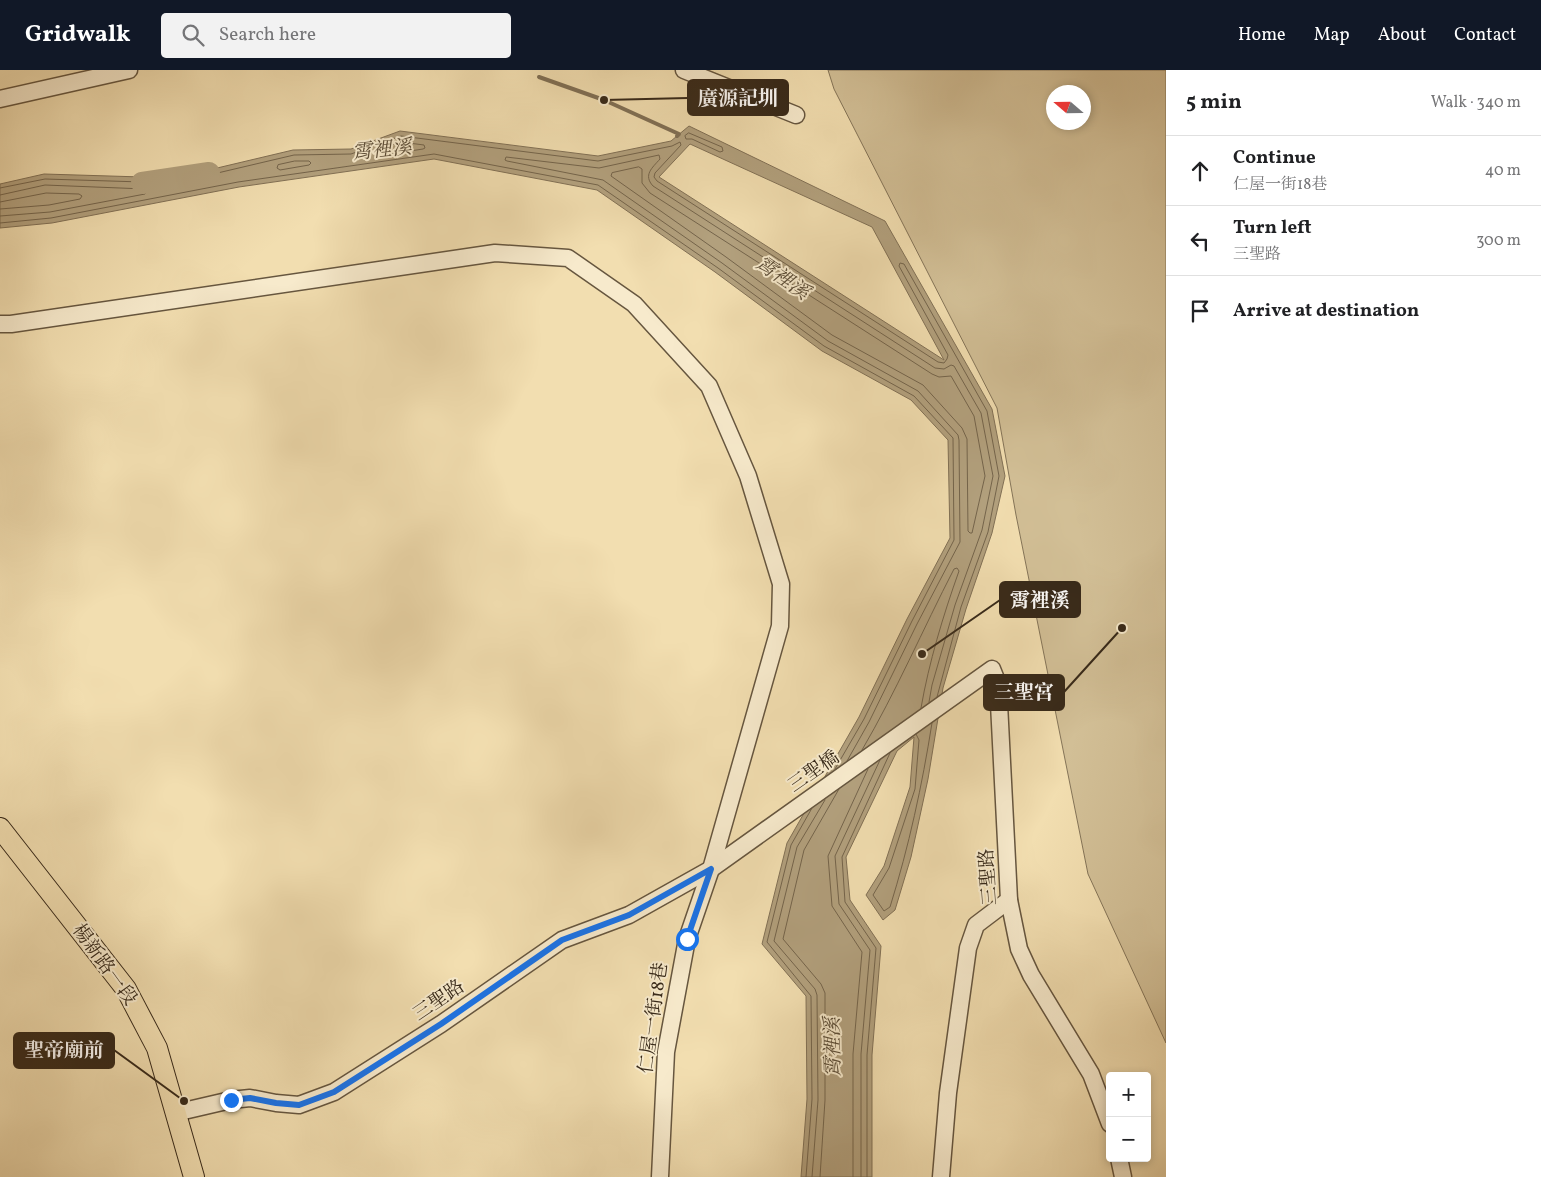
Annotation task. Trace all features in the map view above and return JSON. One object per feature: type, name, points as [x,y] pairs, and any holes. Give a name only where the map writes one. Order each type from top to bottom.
[{"type":"main road","name":"楊新路一段","points":[[0,828],[126,989],[156,1048],[194,1177]]},
{"type":"street","points":[[0,98],[129,70]]},
{"type":"street","points":[[684,70],[796,114]]},
{"type":"street","name":"仁屋一街18巷","points":[[0,324],[20,323],[495,253],[568,258],[634,304],[709,386],[748,476],[780,584],[780,626],[711,869],[687,939],[666,1052],[660,1177]]},
{"type":"street","name":"三聖路","points":[[940,706],[992,669],[998,684],[1009,900],[1019,949],[1031,975],[1091,1074],[1107,1117]]},
{"type":"street","name":"三聖橋","points":[[711,869],[940,706]]},
{"type":"street","name":"三聖路","points":[[175,1113],[231,1100],[250,1098],[299,1105],[334,1092],[441,1024],[562,940],[629,915],[711,869]]},
{"type":"street","points":[[941,1177],[948,1093],[968,948],[976,925],[1009,900]]},
{"type":"street","points":[[1120,1162],[1123,1177]]},
{"type":"shaded area","points":[[828,70],[1166,70],[1166,1043],[1088,874],[1016,515],[997,408],[834,89]]},
{"type":"water","name":"霄裡溪","points":[[689,126],[885,221],[992,409],[1005,476],[992,533],[966,609],[943,688],[928,779],[911,857],[895,910],[883,920],[866,895],[884,866],[910,787],[914,737],[897,751],[846,857],[850,900],[881,946],[872,1055],[872,1177],[801,1177],[807,1099],[806,996],[762,944],[787,843],[859,717],[907,619],[950,538],[948,440],[911,400],[822,351],[715,272],[597,190],[434,159],[239,187],[52,223],[0,228],[0,184],[44,174],[175,178],[293,150],[351,149],[400,131],[598,156],[671,141]],"holes":[[[690,144],[872,227],[944,360],[659,177]]]},
{"type":"waterway","points":[[539,77],[604,100],[679,134],[677,136]]},
{"type":"waterway","name":"霄裡溪","points":[[142,183],[209,173]]},
{"type":"place","name":"廣源記圳","points":[[604,100]]},
{"type":"place","name":"三聖宮","points":[[1122,628]]},
{"type":"place","name":"霄裡溪","points":[[922,654]]},
{"type":"place","name":"聖帝廟前","points":[[184,1101]]},
{"type":"route","points":[[231,1100],[250,1098],[299,1105],[334,1092],[441,1024],[562,940],[629,915],[711,869],[687,939]]}]
